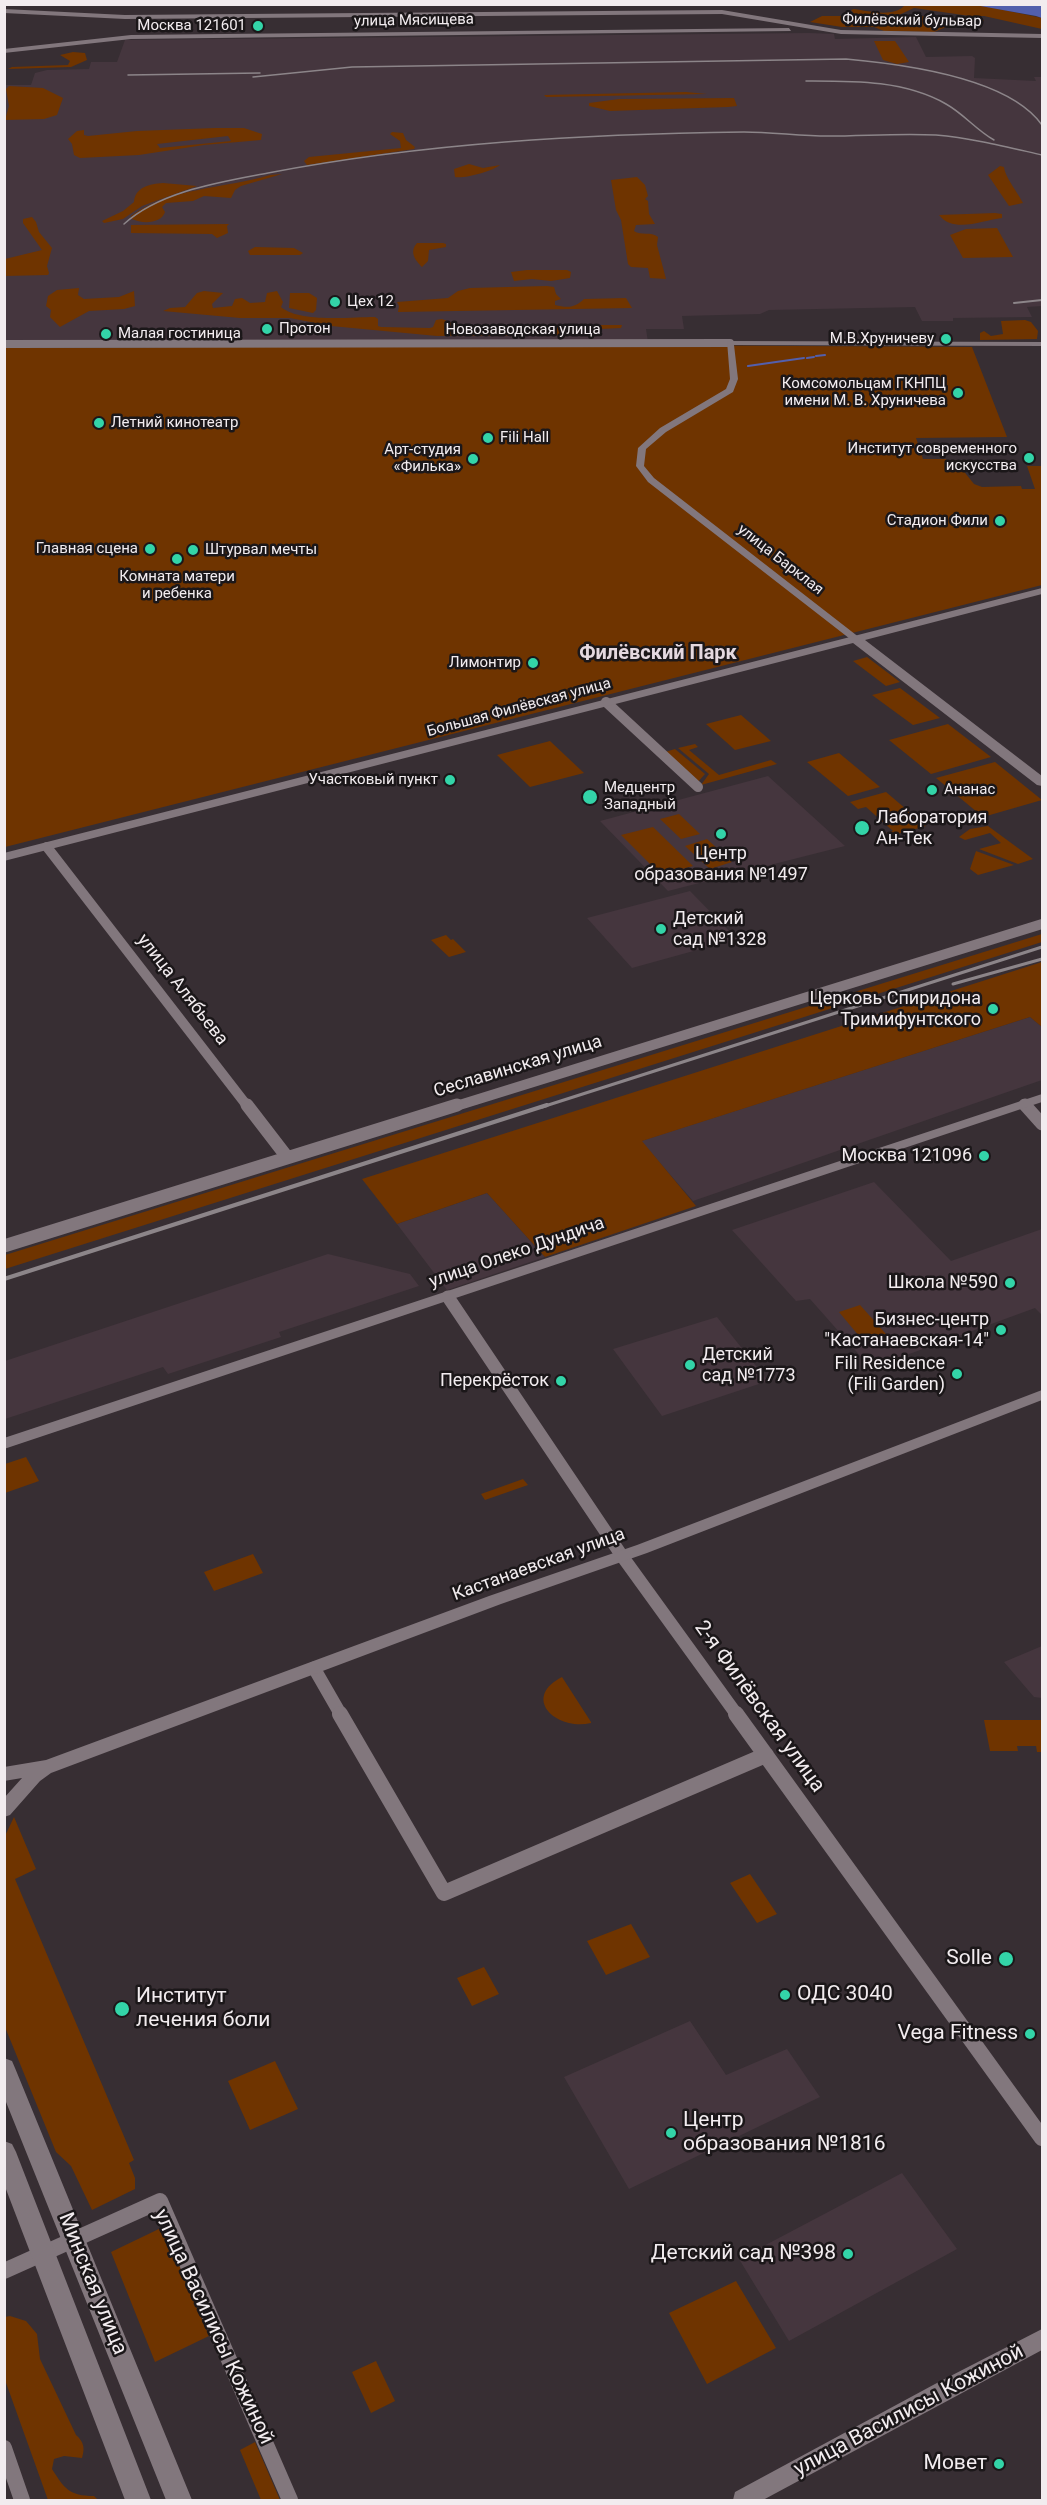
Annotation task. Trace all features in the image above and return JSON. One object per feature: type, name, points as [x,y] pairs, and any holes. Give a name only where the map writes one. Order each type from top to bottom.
[{"type":"main road","name":"Большая Филёвская улица","points":[[4,858],[1042,591]]},
{"type":"main road","name":"улица Барклая","points":[[856,640],[1042,782]]},
{"type":"main road","name":"Минская улица","points":[[4,2068],[179,2500]]},
{"type":"main road","name":"Минская улица","points":[[4,2152],[138,2500]]},
{"type":"street","name":"Филёвский бульвар","points":[[5,15],[26,12],[157,17],[716,12],[745,15],[819,30],[851,33],[1042,36]]},
{"type":"street","name":"улица Мясищева","points":[[6,51],[80,41],[153,36],[819,30]]},
{"type":"street","name":"улица Барклая","points":[[730,343],[734,379],[730,390],[650,439],[640,453],[640,468],[661,489],[856,640]]},
{"type":"street","name":"Новозаводская улица","points":[[4,344],[1042,344]]},
{"type":"street","points":[[606,702],[698,787]]},
{"type":"street","name":"улица Алябьева","points":[[47,846],[287,1157]]},
{"type":"street","name":"Сеславинская улица","points":[[4,1246],[1042,924]]},
{"type":"street","name":"улица Олеко Дундича","points":[[4,1444],[1042,1098]]},
{"type":"street","points":[[1024,1104],[1042,1124]]},
{"type":"street","name":"2-я Филёвская улица","points":[[448,1296],[622,1556],[1042,2138]]},
{"type":"street","name":"Кастанаевская улица","points":[[4,1774],[47,1767],[622,1556],[1042,1395]]},
{"type":"street","points":[[314,1668],[444,1893],[766,1755]]},
{"type":"street","name":"Кастанаевская улица","points":[[4,1810],[34,1776],[47,1767]]},
{"type":"street","name":"улица Василисы Кожиной","points":[[75,2239],[160,2201],[290,2500]]},
{"type":"street","points":[[4,2271],[75,2239]]},
{"type":"street","name":"улица Василисы Кожиной","points":[[743,2500],[1042,2338]]},
{"type":"street","points":[[4,2448],[22,2500]]},
{"type":"shaded area","points":[[975,4],[1042,18],[1042,29],[984,16],[914,8],[899,15],[911,21],[923,22],[915,17],[924,16],[938,23],[955,20],[984,20],[981,24],[946,27],[934,32],[884,31],[874,27],[842,27],[810,22],[822,16],[856,16],[851,10],[854,9],[888,13],[905,5]]},
{"type":"shaded area","points":[[834,34],[835,39],[916,37],[926,57],[972,56],[975,58],[974,78],[1036,81],[1034,77],[1042,77],[1042,306],[1027,307],[1032,317],[953,318],[953,321],[922,321],[915,307],[769,310],[760,314],[682,316],[684,329],[646,329],[648,342],[5,343],[4,85],[31,85],[35,73],[47,70],[89,69],[91,62],[117,62],[125,40]]},
{"type":"shaded area","points":[[874,41],[895,41],[909,62],[897,64],[883,60]]},
{"type":"shaded area","points":[[73,52],[85,53],[87,60],[71,67],[8,69],[68,65],[70,61],[60,55]]},
{"type":"shaded area","points":[[9,86],[43,88],[63,98],[57,115],[44,119],[5,120],[9,106],[6,89]]},
{"type":"shaded area","points":[[686,92],[707,94],[546,97],[544,95]]},
{"type":"shaded area","points":[[734,98],[737,106],[728,107],[610,111],[589,106],[589,103],[619,99]]},
{"type":"shaded area","points":[[244,128],[262,134],[261,140],[204,145],[139,155],[80,158],[74,155],[72,144],[68,139],[77,131],[84,130],[84,135],[88,136],[137,131]],"holes":[[[228,136],[231,141],[160,148],[157,144]]]},
{"type":"shaded area","points":[[392,132],[403,133],[406,140],[415,147],[414,149],[307,165],[304,161],[309,157],[401,148],[400,141],[390,134]]},
{"type":"shaded area","points":[[469,164],[483,168],[500,165],[478,174],[455,177],[454,169]]},
{"type":"shaded area","points":[[1000,166],[1004,167],[1023,203],[1009,206],[988,175]]},
{"type":"shaded area","points":[[282,174],[241,186],[235,190],[231,198],[204,196],[193,201],[166,203],[162,207],[165,212],[163,216],[155,221],[141,222],[132,219],[131,216],[147,206],[180,194]]},
{"type":"shaded area","points":[[637,177],[645,185],[648,196],[645,199],[648,201],[649,214],[655,224],[636,225],[634,231],[658,237],[657,245],[666,279],[650,278],[648,268],[631,267],[628,264],[621,220],[616,210],[611,180]]},
{"type":"shaded area","points":[[163,183],[197,186],[142,206],[123,219],[104,223],[102,221],[123,211],[134,202],[137,193],[144,187]]},
{"type":"shaded area","points":[[1002,214],[1002,218],[961,225],[945,221],[939,215]]},
{"type":"shaded area","points":[[32,217],[39,232],[52,248],[47,266],[49,273],[48,275],[5,276],[5,259],[42,250],[23,223],[23,219]]},
{"type":"shaded area","points":[[229,224],[228,233],[217,238],[212,234],[131,233],[131,225]]},
{"type":"shaded area","points":[[997,228],[1013,257],[963,258],[950,235],[966,229]]},
{"type":"shaded area","points":[[417,243],[443,243],[446,247],[429,250],[428,261],[422,267],[413,253]]},
{"type":"shaded area","points":[[255,247],[294,248],[303,253],[300,255],[250,255],[248,251]]},
{"type":"shaded area","points":[[567,270],[571,272],[570,278],[551,281],[532,279],[514,281],[511,272]]},
{"type":"shaded area","points":[[554,287],[561,299],[555,301],[555,305],[571,306],[584,299],[626,298],[632,308],[398,312],[397,302],[448,298],[458,291],[470,288]]},
{"type":"shaded area","points":[[79,288],[78,295],[84,299],[119,297],[134,291],[135,306],[89,311],[60,327],[50,317],[51,310],[46,306],[48,296],[57,290]]},
{"type":"shaded area","points":[[204,291],[223,293],[212,304],[213,308],[232,306],[235,299],[242,298],[250,303],[265,302],[267,293],[277,291],[283,302],[281,307],[290,312],[326,318],[375,317],[378,319],[378,326],[381,327],[430,328],[436,320],[442,319],[459,326],[521,325],[536,329],[559,325],[622,325],[621,328],[600,329],[569,335],[437,336],[331,326],[290,318],[240,318],[163,311],[185,307],[197,293]]},
{"type":"shaded area","points":[[290,293],[309,293],[317,298],[316,310],[313,313],[289,308]]},
{"type":"shaded area","points":[[1001,321],[1031,322],[1038,331],[1037,339],[980,340],[980,333],[984,331],[991,336],[1003,334]]},
{"type":"shaded area","points":[[619,345],[972,347],[1007,437],[916,438],[923,459],[946,459],[949,464],[962,469],[974,484],[982,487],[1021,486],[1022,489],[1035,489],[1027,466],[1042,466],[1042,585],[5,847],[5,348]]},
{"type":"shaded area","points":[[867,657],[900,682],[886,686],[853,661]]},
{"type":"shaded area","points":[[900,688],[940,718],[913,725],[872,695]]},
{"type":"shaded area","points":[[741,715],[771,741],[735,750],[706,724]]},
{"type":"shaded area","points":[[948,724],[991,757],[931,774],[889,740]]},
{"type":"shaded area","points":[[550,741],[584,773],[530,787],[497,755]]},
{"type":"shaded area","points":[[695,744],[698,747],[689,750],[719,775],[771,760],[777,764],[701,785],[709,774],[678,748]]},
{"type":"shaded area","points":[[675,749],[705,774],[697,783],[662,753]]},
{"type":"shaded area","points":[[839,753],[880,787],[848,796],[807,762]]},
{"type":"shaded area","points":[[995,762],[1042,800],[983,817],[936,778]]},
{"type":"shaded area","name":"Центр образования №1497","points":[[768,776],[845,846],[668,891],[600,821]]},
{"type":"shaded area","points":[[886,792],[926,826],[890,836],[886,833],[893,831],[866,807],[858,809],[850,802]]},
{"type":"shaded area","points":[[679,814],[700,834],[681,839],[660,819]]},
{"type":"shaded area","points":[[988,826],[1033,859],[1018,864],[979,849],[1001,843],[990,833],[965,840],[959,837],[970,829]]},
{"type":"shaded area","points":[[653,827],[693,866],[661,875],[621,835]]},
{"type":"shaded area","points":[[707,839],[732,862],[710,869],[685,846]]},
{"type":"shaded area","points":[[976,851],[1014,865],[978,875],[970,869]]},
{"type":"shaded area","name":"Детский сад №1328","points":[[690,891],[737,939],[632,968],[587,918]]},
{"type":"shaded area","points":[[1042,934],[1042,942],[5,1269],[5,1255]]},
{"type":"shaded area","points":[[446,935],[466,952],[449,957],[431,940]]},
{"type":"shaded area","points":[[1042,962],[1042,1027],[1030,1017],[642,1141],[696,1206],[545,1257],[487,1193],[397,1224],[362,1179]]},
{"type":"shaded area","points":[[1030,1017],[1042,1027],[1042,1080],[693,1201],[641,1141]]},
{"type":"shaded area","points":[[874,1182],[951,1261],[1042,1229],[1042,1315],[1035,1308],[871,1368],[810,1299],[796,1301],[732,1230]]},
{"type":"shaded area","points":[[487,1193],[545,1257],[447,1290],[397,1224]]},
{"type":"shaded area","points":[[328,1254],[410,1274],[419,1286],[279,1332],[281,1337],[168,1374],[163,1367],[5,1419],[5,1361]]},
{"type":"shaded area","points":[[860,1305],[886,1334],[864,1342],[839,1312]]},
{"type":"shaded area","name":"Детский сад №1773","points":[[717,1317],[768,1381],[662,1416],[613,1349]]},
{"type":"shaded area","points":[[26,1457],[39,1481],[5,1493],[5,1464]]},
{"type":"shaded area","points":[[523,1479],[528,1485],[485,1500],[481,1494]]},
{"type":"shaded area","points":[[253,1554],[263,1573],[214,1591],[204,1572]]},
{"type":"shaded area","points":[[1042,1646],[1042,1698],[1034,1697],[1004,1662]]},
{"type":"shaded area","points":[[562,1677],[591,1723],[566,1722],[548,1711],[544,1703],[544,1694],[550,1685]]},
{"type":"shaded area","points":[[984,1720],[1042,1720],[1042,1752],[1037,1752],[1036,1746],[1017,1746],[1018,1751],[990,1751]]},
{"type":"shaded area","points":[[14,1817],[36,1869],[15,1879],[134,2160],[129,2163],[135,2178],[135,2189],[92,2210],[71,2166],[56,2152],[5,2027],[4,1838]]},
{"type":"shaded area","points":[[750,1874],[777,1914],[757,1923],[730,1883]]},
{"type":"shaded area","points":[[631,1924],[650,1957],[606,1975],[587,1941]]},
{"type":"shaded area","points":[[484,1967],[499,1994],[472,2006],[457,1978]]},
{"type":"shaded area","name":"Центр образования №1816","points":[[690,2021],[726,2075],[787,2049],[820,2097],[629,2189],[564,2077]]},
{"type":"shaded area","points":[[275,2061],[298,2109],[250,2130],[228,2081]]},
{"type":"shaded area","name":"Детский сад №398","points":[[902,2173],[957,2249],[789,2341],[739,2259]]},
{"type":"shaded area","points":[[163,2227],[209,2336],[155,2362],[111,2252]]},
{"type":"shaded area","points":[[736,2281],[776,2348],[707,2384],[669,2313]]},
{"type":"shaded area","points":[[10,2316],[26,2321],[37,2334],[40,2359],[83,2445],[82,2458],[64,2456],[54,2459],[52,2469],[68,2490],[94,2496],[98,2500],[48,2500],[5,2380],[5,2317]]},
{"type":"shaded area","points":[[376,2361],[395,2401],[371,2413],[352,2372]]},
{"type":"shaded area","points":[[255,2442],[280,2500],[261,2500],[240,2450]]},
{"type":"water","points":[[975,5],[1042,5],[1042,18],[1036,16]]},
{"type":"waterway","points":[[816,356],[825,355]]},
{"type":"waterway","points":[[807,358],[814,357]]},
{"type":"waterway","points":[[748,366],[804,358]]},
{"type":"railway","points":[[253,77],[352,67],[846,59],[924,69],[980,84],[1005,95],[1026,109],[1042,125]]},
{"type":"railway","points":[[128,75],[260,73]]},
{"type":"railway","points":[[806,81],[878,84],[913,90],[930,96],[959,112],[981,132],[994,140]]},
{"type":"railway","points":[[124,224],[155,203],[231,180],[386,154],[505,142],[624,135],[744,132],[828,136],[922,134],[949,136],[1042,155]]},
{"type":"railway","points":[[1014,303],[1042,300]]},
{"type":"railway","points":[[542,1107],[1042,947]]},
{"type":"railway","points":[[953,984],[1042,959]]},
{"type":"railway","points":[[4,1279],[547,1105]]},
{"type":"place","name":"Москва 121601","points":[[258,26]]},
{"type":"place","name":"Цех 12","points":[[335,302]]},
{"type":"place","name":"Протон","points":[[267,329]]},
{"type":"place","name":"Малая гостиница","points":[[106,334]]},
{"type":"place","name":"М.В.Хруничеву","points":[[946,339]]},
{"type":"place","name":"Комсомольцам ГКНПЦ имени М. В. Хруничева","points":[[958,393]]},
{"type":"place","name":"Летний кинотеатр","points":[[99,423]]},
{"type":"place","name":"Fili Hall","points":[[488,438]]},
{"type":"place","name":"Институт современного искусства","points":[[1029,458]]},
{"type":"place","name":"Арт-студия «Филька»","points":[[473,459]]},
{"type":"place","name":"Стадион Фили","points":[[1000,521]]},
{"type":"place","name":"Главная сцена","points":[[150,549]]},
{"type":"place","name":"Штурвал мечты","points":[[193,550]]},
{"type":"place","name":"Комната матери и ребенка","points":[[177,559]]},
{"type":"place","name":"Лимонтир","points":[[533,663]]},
{"type":"place","name":"Участковый пункт","points":[[450,780]]},
{"type":"place","name":"Ананас","points":[[932,790]]},
{"type":"place","name":"Медцентр Западный","points":[[590,797]]},
{"type":"place","name":"Лаборатория Ан-Тек","points":[[862,828]]},
{"type":"place","name":"Центр образования №1497","points":[[721,834]]},
{"type":"place","name":"Детский сад №1328","points":[[661,929]]},
{"type":"place","name":"Церковь Спиридона Тримифунтского","points":[[993,1009]]},
{"type":"place","name":"Москва 121096","points":[[984,1156]]},
{"type":"place","name":"Школа №590","points":[[1010,1283]]},
{"type":"place","name":"Бизнес-центр \"Кастанаевская-14\"","points":[[1001,1330]]},
{"type":"place","name":"Детский сад №1773","points":[[690,1365]]},
{"type":"place","name":"Fili Residence (Fili Garden)","points":[[957,1374]]},
{"type":"place","name":"Перекрёсток","points":[[561,1381]]},
{"type":"place","name":"Solle","points":[[1006,1959]]},
{"type":"place","name":"ОДС 3040","points":[[785,1995]]},
{"type":"place","name":"Институт лечения боли","points":[[122,2009]]},
{"type":"place","name":"Vega Fitness","points":[[1030,2034]]},
{"type":"place","name":"Центр образования №1816","points":[[671,2133]]},
{"type":"place","name":"Детский сад №398","points":[[848,2254]]},
{"type":"place","name":"Мовет","points":[[999,2464]]},
{"type":"district","name":"Филёвский Парк","points":[[658,654]]}]
